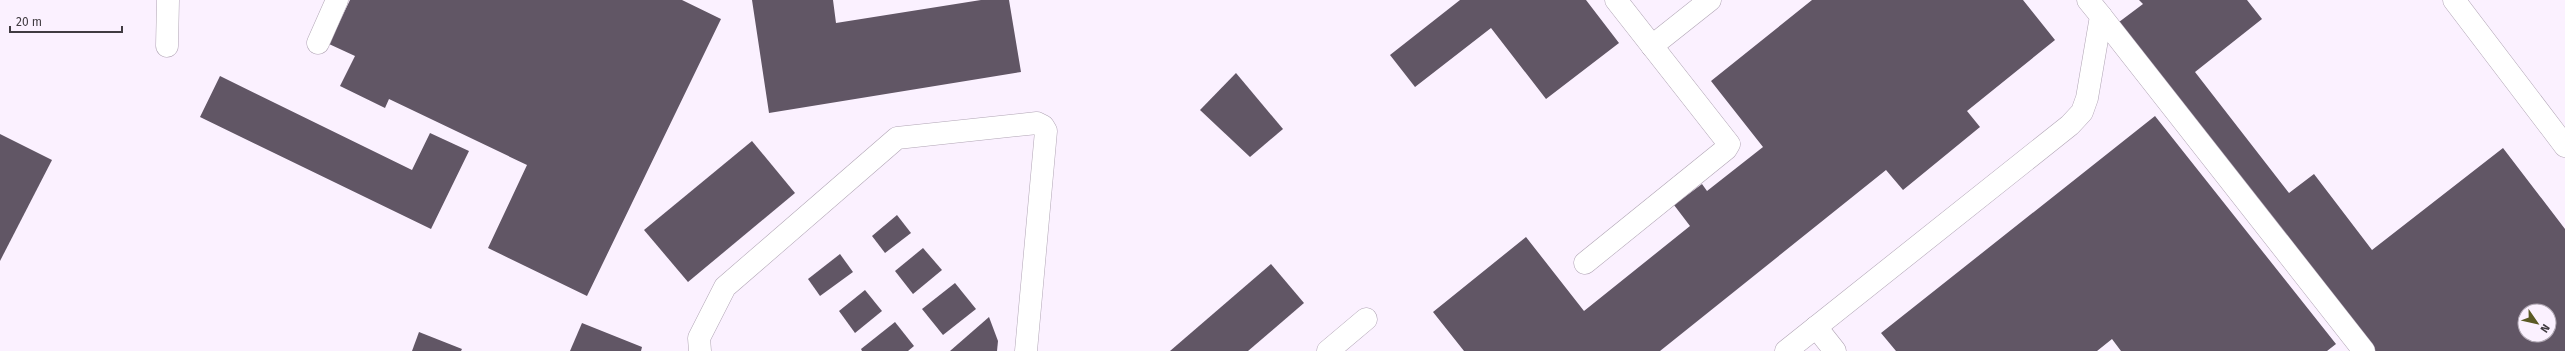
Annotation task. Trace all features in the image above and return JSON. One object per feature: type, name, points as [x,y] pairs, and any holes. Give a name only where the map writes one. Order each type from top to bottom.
[{"type":"street","points":[[167,46],[168,0]]},
{"type":"street","points":[[318,43],[337,0]]},
{"type":"street","points":[[1585,263],[1726,149],[1729,144],[1616,0]]},
{"type":"street","points":[[1652,46],[1710,0]]},
{"type":"street","points":[[2454,0],[2565,146]]},
{"type":"street","points":[[1786,351],[2082,112],[2087,98],[2094,8]]},
{"type":"street","points":[[2094,8],[2364,351]]},
{"type":"street","points":[[700,351],[699,338],[725,287],[897,138],[1037,123],[1043,126],[1046,131],[1026,351]]},
{"type":"street","points":[[1328,351],[1366,319]]},
{"type":"street","points":[[1816,327],[1835,351]]},
{"type":"building","points":[[350,0],[682,0],[721,19],[587,296],[488,248],[527,165],[389,99],[385,108],[340,86],[355,56],[329,44]]},
{"type":"building","points":[[752,0],[833,0],[836,23],[981,0],[1009,0],[1021,72],[769,113]]},
{"type":"building","points":[[1460,0],[1586,0],[1619,43],[1546,99],[1491,28],[1415,87],[1390,55]]},
{"type":"building","points":[[1812,0],[2023,0],[2055,40],[1967,111],[1980,127],[1903,190],[1886,170],[1660,351],[1464,351],[1433,312],[1526,237],[1584,311],[1690,226],[1674,205],[1702,184],[1707,191],[1763,147],[1711,81]]},
{"type":"building","points":[[2139,0],[2247,0],[2262,19],[2195,72],[2289,193],[2314,174],[2372,250],[2503,148],[2565,229],[2565,351],[2373,351],[2119,22],[2143,4]]},
{"type":"building","points":[[1236,73],[1283,129],[1250,157],[1200,110]]},
{"type":"building","points":[[220,76],[412,170],[430,133],[469,151],[431,229],[200,117]]},
{"type":"building","points":[[2155,116],[2336,344],[2327,351],[2121,351],[2112,339],[2097,351],[1896,351],[1881,333]]},
{"type":"building","points":[[0,134],[52,160],[0,261]]},
{"type":"building","points":[[752,141],[795,193],[688,282],[644,230]]},
{"type":"building","points":[[897,215],[911,233],[885,253],[872,236]]},
{"type":"building","points":[[923,248],[942,270],[913,294],[895,271]]},
{"type":"building","points":[[840,254],[853,272],[820,296],[808,279]]},
{"type":"building","points":[[1271,264],[1304,303],[1248,351],[1170,351]]},
{"type":"building","points":[[955,283],[976,309],[943,335],[922,309]]},
{"type":"building","points":[[865,290],[882,311],[855,333],[839,311]]},
{"type":"building","points":[[989,317],[998,341],[997,351],[950,351]]},
{"type":"building","points":[[895,322],[914,346],[908,351],[862,351],[861,349]]},
{"type":"building","points":[[582,323],[642,347],[641,351],[570,351]]},
{"type":"building","points":[[419,332],[462,349],[461,351],[412,351]]}]
